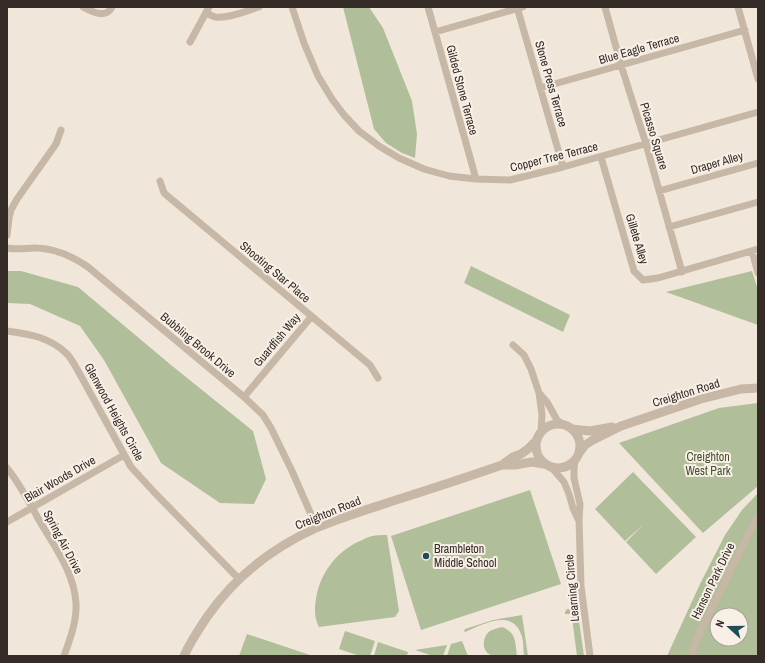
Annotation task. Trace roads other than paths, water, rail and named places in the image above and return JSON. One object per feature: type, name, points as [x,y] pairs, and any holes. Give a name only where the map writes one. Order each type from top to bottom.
[{"type":"street","points":[[83,7],[92,12],[103,14],[112,7]]},
{"type":"street","points":[[190,42],[207,10],[215,17],[226,17],[258,7]]},
{"type":"street","name":"Copper Tree Terrace","points":[[292,7],[318,76],[344,115],[359,131],[378,146],[399,158],[424,169],[449,176],[476,179],[510,180],[601,157],[758,112]]},
{"type":"street","name":"Gilded Stone Terrace","points":[[428,7],[476,179]]},
{"type":"street","name":"Picasso Square","points":[[605,7],[682,272]]},
{"type":"street","points":[[738,7],[758,79]]},
{"type":"street","points":[[435,32],[519,8]]},
{"type":"street","name":"Stone Press Terrace","points":[[519,8],[563,167]]},
{"type":"street","name":"Blue Eagle Terrace","points":[[540,88],[745,30]]},
{"type":"street","points":[[7,235],[11,210],[17,199],[56,144],[61,130]]},
{"type":"street","name":"Gillete Alley","points":[[601,157],[634,271],[643,280],[682,272],[755,250]]},
{"type":"street","name":"Draper Alley","points":[[659,191],[758,162]]},
{"type":"street","name":"Shooting Star Place","points":[[160,181],[164,193],[370,365],[378,378]]},
{"type":"street","points":[[669,227],[758,202]]},
{"type":"street","name":"Bubbling Brook Drive","points":[[7,248],[38,248],[51,250],[68,254],[78,260],[244,397],[263,415],[271,428],[317,528]]},
{"type":"street","points":[[755,250],[758,273]]},
{"type":"street","name":"Guardfish Way","points":[[244,397],[311,317]]},
{"type":"street","name":"Glenwood Heights Circle","points":[[7,330],[30,334],[45,339],[56,345],[68,355],[131,467],[239,579]]},
{"type":"street","points":[[513,345],[524,355],[531,369],[539,393],[542,414],[536,447],[540,459],[548,466]]},
{"type":"street","name":"Creighton Road","points":[[502,465],[515,465],[532,462],[558,469],[565,468],[577,457],[585,445],[621,426],[701,399],[741,389],[758,388]]},
{"type":"street","points":[[539,393],[547,402],[557,420],[576,434],[580,446],[577,457]]},
{"type":"street","name":"Creighton Road","points":[[184,656],[212,610],[239,579],[279,548],[303,534],[341,518],[502,465],[528,449],[546,428],[551,425],[558,424],[590,431],[600,428],[621,426]]},
{"type":"street","name":"Blair Woods Drive","points":[[7,522],[124,455]]},
{"type":"street","name":"Learning Circle","points":[[577,457],[574,478],[580,504],[578,519],[581,586],[590,656]]},
{"type":"street","name":"Learning Circle","points":[[548,466],[564,482],[578,519]]},
{"type":"street","name":"Spring Air Drive","points":[[7,468],[59,554],[74,587],[76,617],[64,656]]},
{"type":"street","name":"Hanson Park Drive","points":[[692,656],[700,632],[758,516]]},
{"type":"place","name":"Brambleton Middle School","points":[[426,556]]},
{"type":"park label","name":"Creighton West Park","points":[[708,464]]}]
